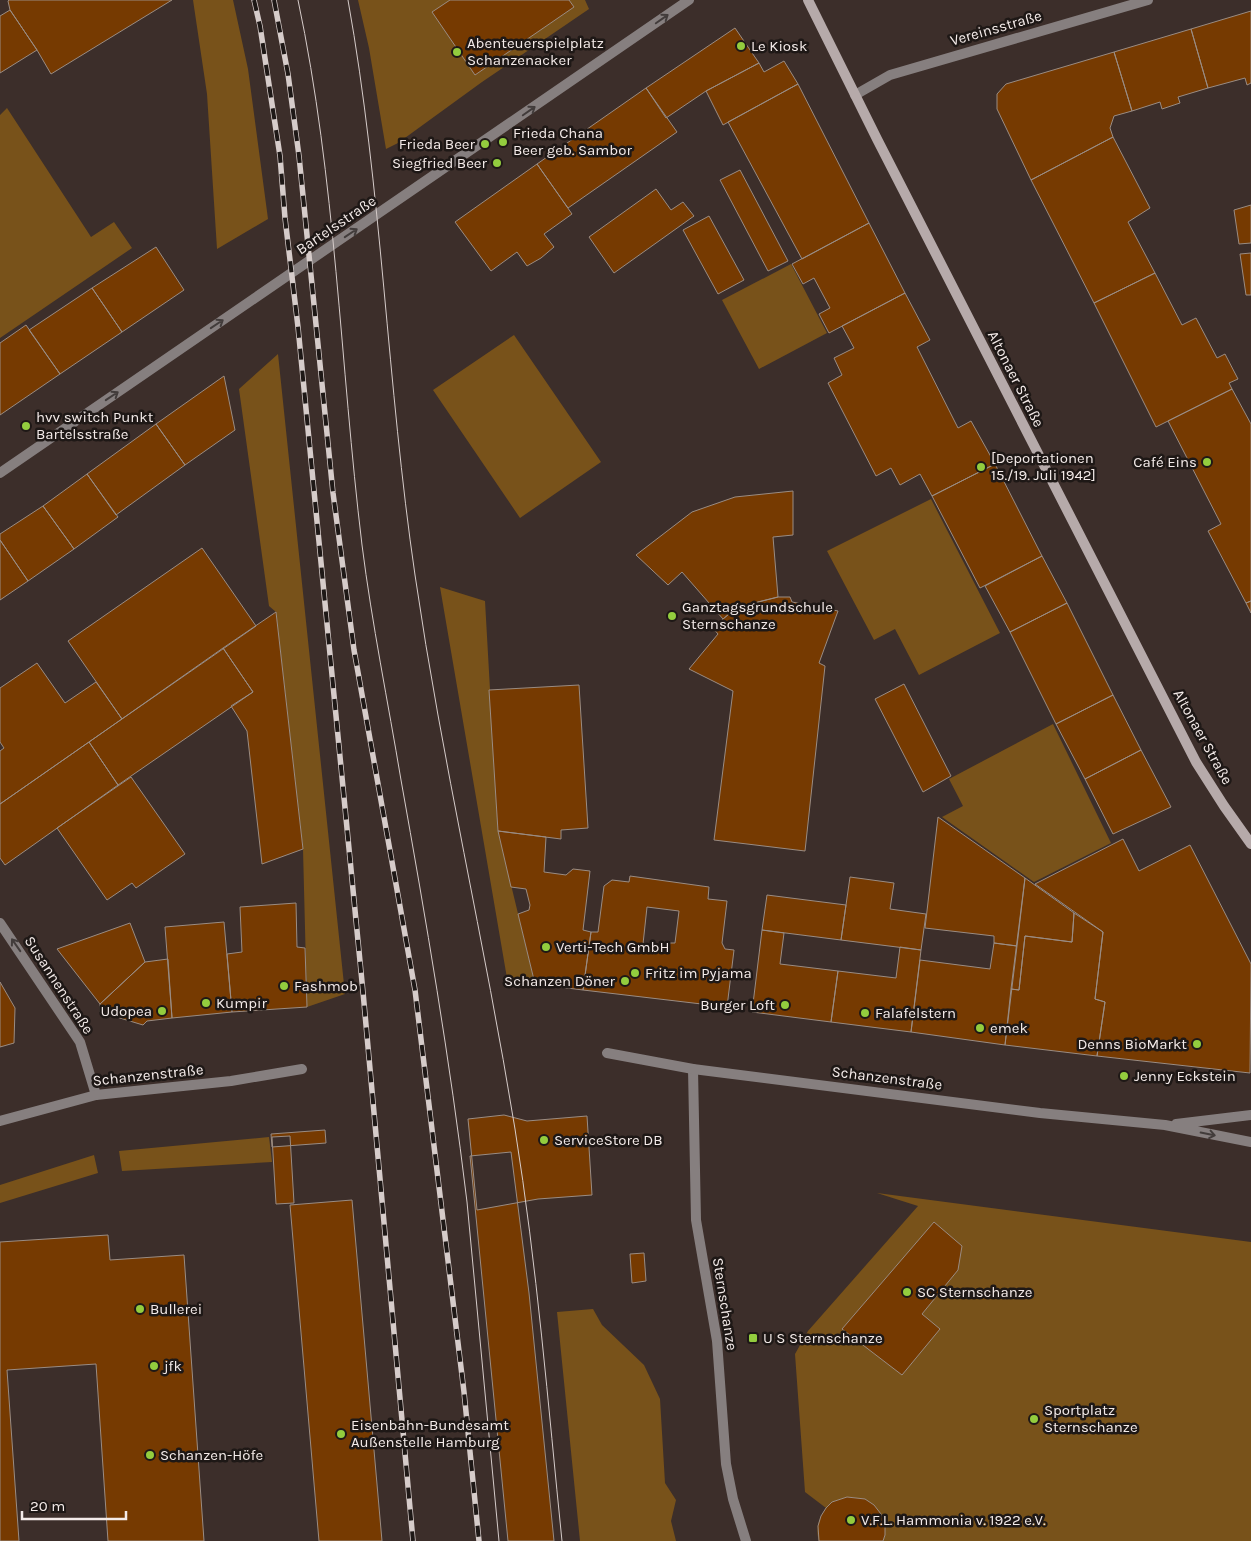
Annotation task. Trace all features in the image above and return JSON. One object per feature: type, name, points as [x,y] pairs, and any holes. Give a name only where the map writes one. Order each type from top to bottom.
[{"type":"main road","name":"Altonaer Straße","points":[[808,0],[1196,762],[1251,844]]},
{"type":"street","name":"Bartelsstraße","points":[[0,473],[689,0]]},
{"type":"street","name":"Vereinsstraße","points":[[855,95],[890,75],[1148,0]]},
{"type":"street","name":"Susannenstraße","points":[[0,923],[80,1042],[96,1094]]},
{"type":"street","name":"Schanzenstraße","points":[[607,1053],[693,1069],[1040,1113],[1165,1125],[1251,1142]]},
{"type":"street","name":"Schanzenstraße","points":[[0,1121],[96,1094],[231,1081],[302,1069]]},
{"type":"street","name":"Sternschanze","points":[[693,1069],[696,1220],[717,1341],[726,1464],[732,1500],[746,1541]]},
{"type":"street","name":"Schanzenstraße","points":[[1165,1125],[1251,1115]]},
{"type":"shaded area","points":[[193,0],[233,0],[248,69],[268,219],[217,249],[207,94]]},
{"type":"shaded area","name":"Abenteuerspielplatz Schanzenacker","points":[[358,0],[585,0],[589,9],[482,82],[398,143],[386,149],[369,48]]},
{"type":"shaded area","points":[[7,108],[91,237],[114,222],[132,248],[0,338],[0,115]]},
{"type":"shaded area","points":[[791,264],[827,333],[759,369],[722,300]]},
{"type":"shaded area","points":[[514,335],[601,462],[520,518],[433,390]]},
{"type":"shaded area","points":[[278,354],[345,994],[307,1007],[303,849],[276,612],[269,606],[239,389]]},
{"type":"shaded area","points":[[931,499],[1000,633],[919,675],[895,629],[874,640],[827,551]]},
{"type":"shaded area","points":[[440,587],[485,601],[498,831],[535,984],[508,984]]},
{"type":"shaded area","points":[[1053,724],[1111,843],[1034,882],[942,817],[963,806],[949,779]]},
{"type":"shaded area","points":[[269,1137],[272,1162],[122,1171],[119,1151]]},
{"type":"shaded area","points":[[94,1155],[98,1173],[0,1203],[0,1185]]},
{"type":"shaded area","name":"Sportplatz Sternschanze","points":[[877,1193],[1251,1242],[1251,1541],[819,1541],[818,1523],[826,1508],[805,1492],[795,1354],[808,1331],[918,1206]]},
{"type":"shaded area","points":[[593,1309],[602,1325],[644,1365],[660,1399],[665,1483],[676,1500],[671,1521],[676,1541],[580,1541],[557,1312]]},
{"type":"building","points":[[9,0],[172,0],[51,74],[10,10]]},
{"type":"building","points":[[450,0],[569,0],[574,7],[475,75],[432,12]]},
{"type":"building","points":[[10,10],[37,50],[0,73],[0,16]]},
{"type":"building","points":[[1251,11],[1251,83],[1247,85],[1245,78],[1208,88],[1191,29]]},
{"type":"building","points":[[735,28],[759,63],[706,91],[666,118],[646,88]]},
{"type":"building","points":[[1191,29],[1208,88],[1178,97],[1180,103],[1162,109],[1160,102],[1132,111],[1114,52]]},
{"type":"building","points":[[1114,52],[1132,111],[1114,116],[1110,128],[1113,137],[1031,180],[997,109],[997,94],[1006,84]]},
{"type":"building","points":[[784,61],[798,84],[723,125],[706,91],[759,63],[764,72]]},
{"type":"building","points":[[798,84],[869,223],[802,259],[728,122]]},
{"type":"building","points":[[646,88],[677,132],[568,208],[537,164]]},
{"type":"building","points":[[1113,137],[1150,208],[1128,222],[1155,273],[1094,303],[1031,180]]},
{"type":"building","points":[[537,164],[572,214],[544,234],[554,247],[541,258],[527,266],[517,252],[491,271],[455,222]]},
{"type":"building","points":[[740,170],[788,261],[768,271],[720,180]]},
{"type":"building","points":[[656,189],[671,210],[683,202],[694,216],[614,273],[589,237]]},
{"type":"building","points":[[1251,205],[1251,243],[1239,244],[1234,210]]},
{"type":"building","points":[[709,216],[744,280],[718,294],[683,230]]},
{"type":"building","points":[[869,223],[905,293],[829,333],[819,314],[830,308],[814,278],[803,284],[792,264]]},
{"type":"building","points":[[156,247],[184,290],[122,332],[92,288]]},
{"type":"building","points":[[1251,253],[1251,295],[1246,295],[1240,254]]},
{"type":"building","points":[[1155,273],[1182,325],[1196,318],[1217,358],[1225,354],[1238,379],[1229,383],[1232,389],[1156,427],[1094,303]]},
{"type":"building","points":[[92,288],[122,332],[60,374],[29,330]]},
{"type":"building","points":[[905,293],[930,340],[917,347],[958,428],[971,421],[995,464],[932,496],[920,474],[900,485],[891,468],[876,476],[828,383],[842,375],[834,358],[854,348],[842,326]]},
{"type":"building","points":[[26,325],[60,374],[0,415],[0,343]]},
{"type":"building","points":[[224,376],[235,430],[185,465],[156,424]]},
{"type":"building","points":[[1232,389],[1251,424],[1251,601],[1246,603],[1208,531],[1221,524],[1168,421]]},
{"type":"building","points":[[156,424],[185,465],[116,515],[87,474]]},
{"type":"building","points":[[995,464],[1042,556],[980,588],[932,496]]},
{"type":"building","points":[[87,474],[118,517],[74,549],[43,506]]},
{"type":"building","points":[[793,491],[793,535],[773,537],[778,597],[758,602],[729,614],[723,619],[682,572],[668,585],[636,555],[692,512],[735,497]]},
{"type":"building","points":[[43,506],[74,549],[28,581],[0,540],[0,534]]},
{"type":"building","points":[[0,540],[28,581],[0,600]]},
{"type":"building","points":[[202,548],[256,626],[122,719],[68,641]]},
{"type":"building","points":[[1042,556],[1067,603],[1010,632],[985,586]]},
{"type":"building","points":[[778,597],[790,597],[792,602],[838,611],[819,663],[825,666],[805,851],[714,840],[733,691],[689,669],[718,634],[713,628],[729,614],[758,602]]},
{"type":"building","points":[[1251,601],[1251,613],[1246,603]]},
{"type":"building","points":[[1067,603],[1113,695],[1056,724],[1010,632]]},
{"type":"building","points":[[276,612],[303,849],[262,864],[247,731],[231,706],[253,692],[223,648]]},
{"type":"building","points":[[223,648],[253,692],[118,785],[89,742]]},
{"type":"building","points":[[37,663],[65,703],[96,682],[122,719],[0,804],[0,751],[4,748],[0,742],[0,688]]},
{"type":"building","points":[[904,684],[951,776],[923,792],[875,699]]},
{"type":"building","points":[[579,685],[588,828],[561,830],[561,839],[498,831],[489,690]]},
{"type":"building","points":[[1113,695],[1141,750],[1085,779],[1056,724]]},
{"type":"building","points":[[89,742],[118,785],[5,865],[0,858],[0,804]]},
{"type":"building","points":[[1141,750],[1171,807],[1113,834],[1085,779]]},
{"type":"building","points":[[131,777],[185,854],[136,888],[132,883],[107,900],[57,828]]},
{"type":"building","points":[[938,817],[1025,878],[1017,946],[994,943],[994,936],[925,928]]},
{"type":"building","points":[[498,831],[546,837],[544,872],[566,875],[573,869],[590,871],[583,930],[591,932],[583,990],[535,984],[518,914],[529,910],[530,905],[526,889],[511,887]]},
{"type":"building","points":[[1123,839],[1139,871],[1190,845],[1251,964],[1250,1073],[1097,1056],[1105,1002],[1095,999],[1103,932],[1035,884]]},
{"type":"building","points":[[630,876],[709,887],[708,899],[727,901],[722,943],[725,949],[734,950],[727,1007],[583,990],[591,932],[598,932],[604,886],[612,880],[629,882]],"holes":[[[647,907],[679,911],[675,943],[670,943],[669,947],[643,944]]]},
{"type":"building","points":[[850,877],[894,883],[890,909],[926,914],[921,950],[841,940]]},
{"type":"building","points":[[1025,878],[1074,913],[1072,942],[1025,936],[1019,990],[1011,989]]},
{"type":"building","points":[[767,895],[846,905],[841,940],[762,930]]},
{"type":"building","points":[[296,903],[297,947],[305,948],[307,1007],[232,1012],[227,954],[242,952],[240,907]]},
{"type":"building","points":[[1074,913],[1103,932],[1095,999],[1105,1002],[1097,1056],[1005,1045],[1011,989],[1019,990],[1025,936],[1072,942]]},
{"type":"building","points":[[224,922],[232,1012],[172,1018],[165,927]]},
{"type":"building","points":[[130,923],[145,962],[100,1004],[57,949]]},
{"type":"building","points":[[762,930],[784,933],[780,964],[838,971],[831,1022],[752,1012]]},
{"type":"building","points":[[994,943],[1017,946],[1005,1045],[911,1032],[920,960],[990,969]]},
{"type":"building","points":[[900,947],[921,950],[911,1032],[831,1022],[838,971],[896,978]]},
{"type":"building","points":[[168,959],[172,1018],[147,1021],[143,1025],[100,1012],[100,1004],[145,962]]},
{"type":"building","points":[[0,982],[15,1008],[14,1043],[0,1047]]},
{"type":"building","points":[[504,1115],[527,1121],[587,1116],[592,1195],[538,1199],[477,1210],[468,1119]]},
{"type":"building","points":[[325,1130],[326,1143],[272,1147],[271,1134]]},
{"type":"building","points":[[290,1136],[294,1203],[276,1204],[272,1137]]},
{"type":"building","points":[[511,1152],[529,1293],[554,1541],[508,1541],[470,1156]]},
{"type":"building","name":"Eisenbahn-Bundesamt Außenstelle Hamburg","points":[[352,1200],[382,1541],[319,1541],[290,1205]]},
{"type":"building","name":"SC Sternschanze","points":[[934,1222],[962,1246],[958,1270],[922,1314],[940,1329],[902,1375],[842,1329]]},
{"type":"building","name":"Schanzen-Höfe","points":[[108,1235],[110,1260],[184,1255],[204,1541],[108,1541],[96,1364],[7,1370],[19,1541],[0,1541],[0,1242]]},
{"type":"building","points":[[644,1253],[646,1281],[632,1283],[630,1254]]},
{"type":"building","name":"V.F.L. Hammonia v. 1922 e.V.","points":[[847,1497],[865,1499],[874,1505],[881,1514],[885,1524],[883,1541],[819,1541],[818,1526],[826,1508],[832,1502]]},
{"type":"tram line","points":[[298,0],[321,136],[336,272],[354,477],[366,575],[445,1043],[467,1202],[499,1541]]},
{"type":"tram line","points":[[348,0],[369,143],[405,503],[438,714],[491,991],[523,1180],[536,1283],[562,1541]]},
{"type":"railway","points":[[254,0],[260,26],[280,156],[285,218],[298,327],[363,992],[413,1541]]},
{"type":"railway","points":[[274,0],[288,74],[299,156],[333,493],[354,650],[415,990],[464,1392],[479,1541]]},
{"type":"place","name":"Le Kiosk","points":[[741,46]]},
{"type":"place","name":"Abenteuerspielplatz Schanzenacker","points":[[457,52]]},
{"type":"place","name":"Frieda Chana Beer geb. Sambor","points":[[503,142]]},
{"type":"place","name":"Frieda Beer","points":[[485,144]]},
{"type":"place","name":"Siegfried Beer","points":[[497,163]]},
{"type":"place","name":"hvv switch Punkt Bartelsstraße","points":[[26,426]]},
{"type":"place","name":"Café Eins","points":[[1207,462]]},
{"type":"place","name":"[Deportationen 15./19. Juli 1942]","points":[[981,467]]},
{"type":"place","name":"Ganztagsgrundschule Sternschanze","points":[[672,616]]},
{"type":"place","name":"Verti-Tech GmbH","points":[[546,947]]},
{"type":"place","name":"Fritz im Pyjama","points":[[635,973]]},
{"type":"place","name":"Schanzen Döner","points":[[625,981]]},
{"type":"place","name":"Fashmob","points":[[284,986]]},
{"type":"place","name":"Kumpir","points":[[206,1003]]},
{"type":"place","name":"Burger Loft","points":[[785,1005]]},
{"type":"place","name":"Udopea","points":[[162,1011]]},
{"type":"place","name":"Falafelstern","points":[[865,1013]]},
{"type":"place","name":"emek","points":[[980,1028]]},
{"type":"place","name":"Denns BioMarkt","points":[[1197,1044]]},
{"type":"place","name":"Jenny Eckstein","points":[[1124,1076]]},
{"type":"place","name":"ServiceStore DB","points":[[544,1140]]},
{"type":"place","name":"SC Sternschanze","points":[[907,1292]]},
{"type":"place","name":"Bullerei","points":[[140,1309]]},
{"type":"place","name":"U S Sternschanze","points":[[753,1338]]},
{"type":"place","name":"jfk","points":[[154,1366]]},
{"type":"place","name":"Sportplatz Sternschanze","points":[[1034,1419]]},
{"type":"place","name":"Eisenbahn-Bundesamt Außenstelle Hamburg","points":[[341,1434]]},
{"type":"place","name":"Schanzen-Höfe","points":[[150,1455]]},
{"type":"place","name":"V.F.L. Hammonia v. 1922 e.V.","points":[[851,1520]]}]
